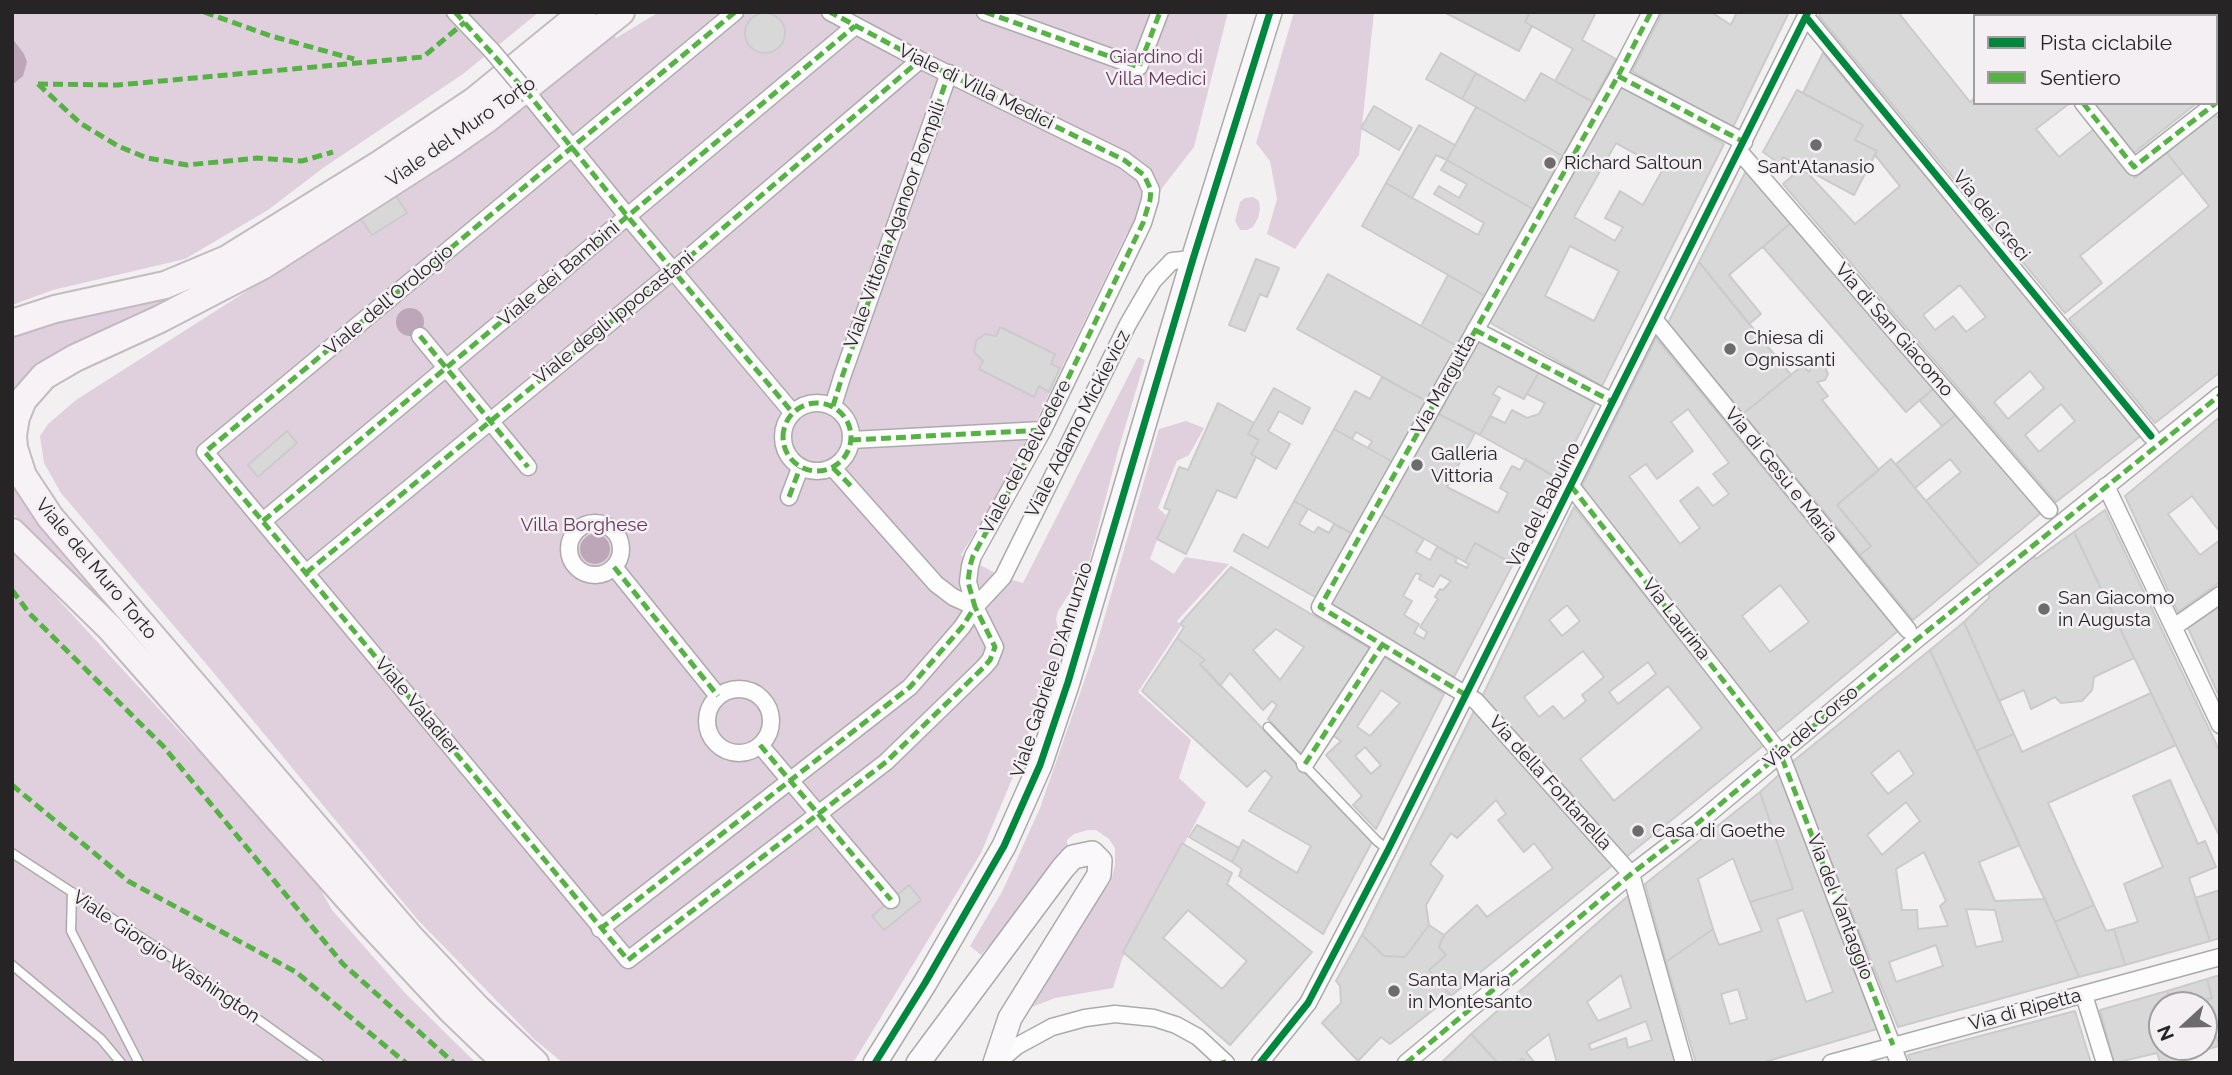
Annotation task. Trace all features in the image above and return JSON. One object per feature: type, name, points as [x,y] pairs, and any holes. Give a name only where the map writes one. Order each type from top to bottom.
[{"type":"main road","name":"Viale del Muro Torto","points":[[12,323],[55,309],[164,285],[226,259],[380,164],[468,105],[583,12]]},
{"type":"main road","name":"Viale del Muro Torto","points":[[535,1063],[477,1008],[410,937],[50,517],[23,476],[14,448],[13,435],[16,416],[23,400],[44,376],[75,358],[160,319],[262,266],[487,119],[621,12]]},
{"type":"main road","name":"Viale del Muro Torto","points":[[12,532],[110,628],[369,922],[451,1010],[506,1063]]},
{"type":"street","points":[[455,12],[530,96],[792,412]]},
{"type":"street","points":[[572,146],[735,12]]},
{"type":"street","name":"Viale di Villa Medici","points":[[830,12],[920,60],[1124,160]]},
{"type":"street","points":[[985,12],[1139,67],[1160,12]]},
{"type":"street","name":"Viale Gabriele D'Annunzio","points":[[875,1063],[1004,846],[1030,790],[1072,672],[1270,12]]},
{"type":"street","name":"Via Margutta","points":[[1466,695],[1320,607],[1618,76],[1651,12]]},
{"type":"street","name":"Via del Babuino","points":[[1260,1063],[1303,1009],[1388,850],[1807,14]]},
{"type":"street","name":"Via dei Greci","points":[[1807,14],[2151,436]]},
{"type":"street","name":"Viale dei Bambini","points":[[263,521],[855,26]]},
{"type":"street","name":"Viale degli Ippocastani","points":[[306,573],[674,270],[920,60]]},
{"type":"street","name":"Viale Vittoria Aganoor Pompili","points":[[833,406],[949,73]]},
{"type":"street","points":[[1618,76],[1741,146]]},
{"type":"street","points":[[2085,105],[2134,167],[2214,105]]},
{"type":"street","name":"Viale dell'Orologio","points":[[205,452],[572,146]]},
{"type":"street","name":"Via di San Giacomo","points":[[1741,146],[2049,510]]},
{"type":"street","name":"Viale del Belvedere","points":[[975,607],[968,582],[973,556],[1043,430],[1143,223],[1151,190],[1144,175],[1124,160]]},
{"type":"street","name":"Viale Adamo Mickievicz","points":[[975,607],[1003,578],[1128,324],[1153,281],[1172,261],[1194,259]]},
{"type":"street","name":"Via di Gesù e Maria","points":[[1654,319],[1908,630]]},
{"type":"street","points":[[1475,330],[1613,402]]},
{"type":"street","points":[[420,335],[528,467]]},
{"type":"street","name":"Via del Corso","points":[[1406,1063],[1631,874],[1699,822],[2220,395]]},
{"type":"street","points":[[819,402],[833,406],[843,415],[850,427],[848,452],[833,468],[811,472],[800,468],[790,460],[784,449],[782,436],[785,423],[792,412],[804,404],[819,402]]},
{"type":"street","points":[[851,440],[1043,430]]},
{"type":"street","name":"Viale Valadier","points":[[205,452],[628,960],[820,816]]},
{"type":"street","points":[[789,497],[800,468]]},
{"type":"street","points":[[820,816],[886,762],[990,660],[995,647],[975,607],[953,597],[936,584],[833,468]]},
{"type":"street","name":"Via Laurina","points":[[1570,486],[1780,753]]},
{"type":"street","points":[[2106,486],[2220,725]]},
{"type":"street","points":[[614,567],[718,696]]},
{"type":"street","points":[[2174,627],[2220,595]]},
{"type":"street","points":[[600,929],[910,687],[943,651],[975,607]]},
{"type":"street","points":[[1304,764],[1382,645]]},
{"type":"street","points":[[736,688],[756,693],[764,699],[771,718],[771,728],[760,746],[741,753],[722,748],[714,742],[706,723],[711,703],[726,690],[736,688]]},
{"type":"street","name":"Via della Fontanella","points":[[1466,695],[1483,709],[1631,874]]},
{"type":"street","points":[[760,746],[891,900]]},
{"type":"street","name":"Via del Vantaggio","points":[[1780,753],[1899,1063]]},
{"type":"street","points":[[918,1063],[1063,868],[1073,857],[1092,853],[1100,861],[1099,875],[1010,1018],[996,1063]]},
{"type":"street","points":[[1631,874],[1684,1063]]},
{"type":"street","name":"Via di Ripetta","points":[[1831,1063],[2220,957]]},
{"type":"street","points":[[2084,995],[2105,1063]]},
{"type":"street","points":[[996,1063],[1017,1046],[1052,1027],[1085,1018],[1115,1014],[1141,1016],[1176,1025],[1198,1037],[1224,1062]]},
{"type":"lane","points":[[1268,727],[1388,850]]},
{"type":"lane","name":"Viale Giorgio Washington","points":[[12,853],[165,953],[319,1063]]},
{"type":"lane","points":[[72,892],[71,931],[139,1063]]},
{"type":"lane","points":[[12,965],[102,1039],[121,1063]]},
{"type":"green space","points":[[12,12],[539,12],[463,74],[323,168],[268,210],[185,259],[53,290],[12,305]]},
{"type":"green space","name":"Villa Borghese","points":[[659,12],[1228,12],[1194,147],[1127,233],[1036,421],[995,500],[961,555],[1003,577],[1023,583],[1138,357],[1145,360],[1086,573],[1058,611],[1058,670],[1053,676],[1047,675],[1036,702],[1025,748],[981,853],[853,1063],[563,1063],[534,1039],[417,919],[61,493],[44,463],[40,436],[48,424],[76,400],[435,171],[613,32],[616,38]]},
{"type":"green space","points":[[1294,12],[1374,12],[1359,155],[1295,249],[1267,234],[1277,199],[1270,161],[1256,143]]},
{"type":"green space","points":[[1253,197],[1259,201],[1258,218],[1253,227],[1240,230],[1235,221],[1240,202]]},
{"type":"green space","points":[[199,288],[54,354],[18,384],[12,394],[12,338],[24,330]]},
{"type":"green space","points":[[1186,421],[1204,428],[1189,455],[1177,461],[1158,508],[1166,515],[1150,559],[1174,574],[1185,557],[1229,564],[1177,621],[1181,626],[1138,692],[1191,740],[1179,778],[1206,803],[1122,959],[1113,988],[1055,998],[1032,1007],[1027,1003],[1111,881],[1115,848],[1109,839],[1096,830],[1074,834],[1067,840],[1068,853],[981,955],[970,946],[1003,890],[1040,808],[1095,650],[1159,429]]},
{"type":"green space","points":[[12,486],[36,517],[133,632],[12,513]]},
{"type":"green space","points":[[12,549],[193,746],[222,767],[303,857],[332,910],[405,993],[476,1063],[12,1063]]},
{"type":"shaded area","points":[[12,38],[27,62],[23,76],[12,85]]},
{"type":"shaded area","points":[[410,308],[420,312],[424,322],[420,332],[410,336],[400,332],[396,322],[400,312]]},
{"type":"shaded area","points":[[595,534],[601,535],[609,543],[609,555],[601,563],[595,564],[589,563],[581,555],[580,549],[581,543],[589,535]]},
{"type":"building","points":[[1444,12],[1530,12],[1525,22],[1532,26],[1519,51]]},
{"type":"building","points":[[1530,12],[1596,12],[1582,40],[1616,59],[1592,102],[1555,81],[1573,49],[1525,22]]},
{"type":"building","points":[[1663,12],[1711,12],[1731,25],[1737,12],[1789,12],[1732,129],[1632,71]]},
{"type":"building","points":[[1821,12],[1898,12],[1970,102],[1973,100],[1973,105],[2067,105],[2036,129],[2059,157],[2094,129],[2135,178],[2167,153],[2183,173],[2080,256],[2102,283],[2065,313],[1819,16]]},
{"type":"building","points":[[2131,12],[2132,14],[2026,14]]},
{"type":"building","points":[[2156,12],[2198,14],[2158,14]]},
{"type":"building","points":[[2220,12],[2218,89],[2218,14]]},
{"type":"building","points":[[765,13],[779,19],[785,33],[779,47],[765,53],[751,47],[745,33],[751,19]]},
{"type":"building","points":[[1441,53],[1476,73],[1462,99],[1426,79]]},
{"type":"building","points":[[1823,53],[2142,435],[2056,502],[1783,184],[1802,167],[1855,224],[1900,186],[1875,155],[1877,151],[1855,140],[1863,125],[1803,93]],"holes":[[[1960,285],[1986,317],[1966,332],[1953,316],[1935,330],[1923,315]],[[2030,371],[2044,388],[2008,419],[1994,402]],[[2061,404],[2075,421],[2039,452],[2025,435]]]},
{"type":"building","points":[[1476,73],[1525,101],[1541,73],[1593,102],[1563,156],[1462,99]]},
{"type":"building","points":[[1620,86],[1724,144],[1602,386],[1489,322]],"holes":[[[1616,143],[1663,169],[1643,205],[1620,191],[1605,218],[1623,227],[1615,241],[1574,217]],[[1570,246],[1619,271],[1594,321],[1545,296]]]},
{"type":"building","name":"Sant'Atanasio","points":[[1797,90],[1863,125],[1855,140],[1877,151],[1854,195],[1783,157],[1780,164],[1763,152]]},
{"type":"building","points":[[2095,105],[2194,105],[2134,153]]},
{"type":"building","points":[[1374,106],[1412,128],[1399,150],[1361,128]]},
{"type":"building","points":[[1476,107],[1563,156],[1533,209],[1447,160]]},
{"type":"building","points":[[2215,114],[2220,120],[2220,372],[2155,423],[2069,319],[2209,206],[2167,153]]},
{"type":"building","points":[[1419,125],[1455,145],[1447,160],[1436,155],[1412,198],[1386,183]]},
{"type":"building","points":[[1447,160],[1533,209],[1485,296],[1362,226],[1386,183],[1478,235],[1484,223],[1434,194],[1439,186],[1459,198],[1467,184],[1441,170]]},
{"type":"building","points":[[1747,169],[1792,222],[1729,275],[1761,314],[1749,324],[1699,262]]},
{"type":"building","points":[[396,196],[407,213],[372,235],[361,219]]},
{"type":"building","points":[[1792,222],[1935,387],[1906,412],[1763,247]]},
{"type":"building","points":[[1256,259],[1279,268],[1267,297],[1260,294],[1245,331],[1229,325]]},
{"type":"building","name":"Chiesa di Ognissanti","points":[[1699,262],[1791,375],[1743,414],[1668,323]]},
{"type":"building","points":[[1328,274],[1457,346],[1426,401],[1297,329]]},
{"type":"building","points":[[1448,275],[1485,296],[1457,346],[1421,326]]},
{"type":"building","points":[[1000,327],[1055,354],[1051,364],[1060,368],[1049,392],[1039,386],[1034,397],[979,369],[983,361],[974,352],[976,341],[985,334],[996,336]]},
{"type":"building","points":[[1656,338],[1898,631],[1775,733],[1582,486]],"holes":[[[1688,409],[1729,463],[1713,474],[1729,494],[1713,506],[1698,487],[1680,501],[1700,528],[1680,544],[1629,476],[1646,464],[1657,479],[1693,451],[1671,422]],[[1780,585],[1809,622],[1770,652],[1742,616]]]},
{"type":"building","points":[[1479,340],[1539,372],[1524,399],[1498,386],[1493,394],[1500,398],[1480,435],[1439,414]]},
{"type":"building","points":[[1819,363],[1825,367],[1828,374],[1825,380],[1817,382],[1828,396],[1822,400],[1879,470],[1837,505],[1871,546],[1860,555],[1743,414],[1803,365],[1809,372],[1812,366]]},
{"type":"building","points":[[1539,372],[1595,403],[1557,478],[1480,435],[1490,416],[1505,423],[1512,410],[1527,418],[1539,414],[1545,403],[1527,394]]},
{"type":"building","points":[[1382,377],[1426,401],[1393,462],[1368,448],[1372,441],[1356,432],[1352,439],[1334,429],[1355,391],[1370,399]]},
{"type":"building","points":[[1935,387],[1958,413],[1942,426],[1920,401]]},
{"type":"building","points":[[1274,388],[1310,408],[1302,424],[1279,411],[1268,431],[1290,444],[1276,469],[1251,454],[1259,440],[1248,434]]},
{"type":"building","points":[[1218,403],[1254,423],[1248,434],[1259,440],[1251,454],[1256,457],[1236,498],[1217,490],[1186,554],[1157,539],[1170,510],[1164,508],[1179,467],[1188,470]]},
{"type":"building","points":[[1958,413],[2041,513],[1979,565],[1926,501],[1961,472],[1950,459],[1915,488],[1896,464]]},
{"type":"building","points":[[1439,414],[1475,433],[1447,487],[1498,513],[1508,493],[1500,488],[1512,466],[1520,470],[1526,459],[1557,478],[1513,564],[1475,543],[1465,562],[1381,514]]},
{"type":"building","points":[[2220,417],[2220,532],[2192,496],[2168,514],[2200,555],[2220,540],[2220,582],[2178,612],[2125,496]]},
{"type":"building","points":[[1334,429],[1393,462],[1353,534],[1294,501]]},
{"type":"building","points":[[287,431],[297,443],[258,477],[248,465]]},
{"type":"building","points":[[1891,459],[1979,565],[1913,620],[1860,555],[1871,546],[1837,505]]},
{"type":"building","points":[[1294,501],[1308,509],[1299,524],[1314,533],[1318,527],[1329,533],[1334,524],[1353,534],[1317,598],[1234,551],[1243,534],[1268,548]]},
{"type":"building","points":[[1574,507],[1764,745],[1626,857],[1482,697]],"holes":[[[1567,605],[1580,621],[1562,636],[1549,620]],[[1583,651],[1604,677],[1582,695],[1586,701],[1564,719],[1553,706],[1539,717],[1524,697]],[[1648,662],[1656,674],[1618,704],[1609,692]],[[1668,686],[1702,728],[1614,801],[1580,759]]]},
{"type":"building","points":[[2105,510],[2220,752],[2220,837],[2074,532]]},
{"type":"building","points":[[1381,514],[1424,539],[1416,552],[1430,560],[1437,547],[1457,558],[1455,562],[1467,568],[1469,564],[1465,562],[1475,543],[1513,564],[1452,681],[1329,605]],"holes":[[[1416,573],[1421,575],[1419,579],[1433,587],[1440,575],[1451,581],[1443,590],[1440,589],[1435,597],[1438,599],[1420,627],[1427,632],[1424,639],[1414,633],[1419,624],[1404,615],[1412,601],[1403,596]]]},
{"type":"building","name":"San Giacomo in Augusta","points":[[2074,532],[2134,658],[2094,677],[2092,690],[2082,701],[2061,703],[2055,697],[2031,709],[2024,690],[1999,701],[1964,622],[1990,597],[1987,593],[2034,556],[2036,559]]},
{"type":"building","points":[[1231,567],[1374,651],[1304,757],[1268,719],[1277,705],[1272,701],[1263,710],[1230,673],[1220,686],[1200,664],[1205,660],[1177,638],[1184,627],[1180,624]],"holes":[[[1276,629],[1304,647],[1280,680],[1253,650]]]},
{"type":"building","points":[[2220,606],[2220,698],[2188,628]]},
{"type":"building","points":[[1964,622],[2014,734],[1976,751],[1930,650]]},
{"type":"building","points":[[1177,638],[1205,660],[1200,664],[1372,842],[1323,934],[1239,876],[1242,869],[1232,862],[1243,840],[1297,873],[1311,846],[1249,811],[1272,777],[1265,770],[1247,787],[1142,691]]},
{"type":"building","points":[[1930,650],[2020,845],[1979,862],[1995,901],[2045,899],[2079,977],[1898,1027],[1791,763]],"holes":[[[1899,750],[1914,774],[1888,794],[1871,773]],[[1906,802],[1920,821],[1882,855],[1867,835]],[[1924,852],[1946,901],[1940,906],[1948,926],[1918,929],[1917,910],[1902,910],[1896,869]],[[1966,909],[1995,910],[2003,941],[1976,947]],[[1936,945],[1943,966],[1896,982],[1889,962]]]},
{"type":"building","points":[[1382,655],[1444,694],[1376,829],[1353,805],[1362,796],[1326,755],[1341,741],[1331,734]],"holes":[[[1381,690],[1400,703],[1370,736],[1357,727]],[[1365,747],[1381,765],[1371,774],[1355,756]]]},
{"type":"building","points":[[2151,693],[2176,745],[2048,803],[2094,905],[2055,922],[1976,751],[2014,734],[2022,752]]},
{"type":"building","points":[[1475,709],[1614,864],[1451,996],[1429,970],[1446,955],[1439,947],[1444,935],[1477,905],[1487,917],[1553,868],[1534,843],[1524,852],[1498,820],[1506,814],[1496,800],[1457,838],[1451,833],[1430,864],[1443,876],[1426,905],[1429,925],[1405,957],[1384,956],[1362,935]]},
{"type":"building","points":[[1780,774],[1877,1029],[1761,1063],[1696,1063],[1666,962],[1713,929],[1719,945],[1762,931],[1750,902],[1793,889],[1760,792]],"holes":[[[1803,910],[1833,992],[1806,1002],[1777,919]],[[1738,989],[1747,1019],[1730,1024],[1721,994]]]},
{"type":"building","points":[[2170,780],[2198,844],[2205,841],[2216,867],[2189,878],[2210,941],[2125,965],[2114,929],[2138,922],[2124,884],[2163,867],[2133,796]]},
{"type":"building","points":[[1760,792],[1793,889],[1750,902],[1733,858],[1698,879],[1713,929],[1666,962],[1645,884]]},
{"type":"building","points":[[1197,825],[1239,848],[1232,862],[1189,837]]},
{"type":"building","points":[[1182,843],[1232,873],[1227,884],[1312,952],[1230,1045],[1123,952]],"holes":[[[1188,910],[1247,961],[1222,989],[1163,938]]]},
{"type":"building","points":[[909,885],[921,900],[884,930],[872,916]]},
{"type":"building","points":[[2220,890],[2220,938],[2210,941],[2195,898]]},
{"type":"building","points":[[1628,896],[1678,1063],[1557,1063],[1549,1034],[1526,1052],[1535,1063],[1526,1063],[1522,1058],[1519,1063],[1498,1063],[1471,1034]],"holes":[[[1621,975],[1631,1008],[1598,1021],[1587,1002]],[[1646,1021],[1652,1040],[1628,1048],[1626,1038],[1591,1050],[1589,1044]]]},
{"type":"building","points":[[2094,905],[2106,931],[2114,929],[2125,965],[2079,977],[2055,922]]},
{"type":"building","name":"Santa Maria in Montesanto","points":[[1429,925],[1444,935],[1439,947],[1446,955],[1429,970],[1451,996],[1390,1044],[1381,1037],[1358,1061],[1322,1023],[1341,1003],[1340,986],[1336,981],[1362,935],[1384,956],[1405,957]]},
{"type":"building","points":[[2220,975],[2218,1022],[2218,991],[2210,991],[2207,979]]},
{"type":"building","points":[[2207,979],[2210,991],[2167,991]]},
{"type":"building","points":[[2148,996],[2148,1055],[2114,1063],[2100,1010]]},
{"type":"building","points":[[2075,1011],[2091,1063],[1911,1063],[1908,1055]]},
{"type":"building","points":[[1471,1034],[1498,1063],[1441,1063],[1465,1040]]},
{"type":"building","points":[[2159,1061],[2186,1062],[2160,1063]]},
{"type":"marked path","points":[[204,12],[271,36],[354,59]]},
{"type":"marked path","points":[[455,12],[530,96],[792,412]]},
{"type":"marked path","points":[[735,12],[205,452],[628,960],[886,762],[984,667],[995,647],[975,607]]},
{"type":"marked path","points":[[600,929],[910,687],[962,627],[975,607],[968,582],[973,556],[1043,430],[1143,223],[1150,200],[1151,190],[1144,175],[1124,160],[920,60],[830,12]]},
{"type":"marked path","points":[[985,12],[1139,67],[1160,12]]},
{"type":"marked path","points":[[1466,695],[1320,607],[1618,76],[1651,12]]},
{"type":"marked path","points":[[38,84],[118,85],[423,57],[465,22]]},
{"type":"marked path","points":[[263,521],[855,26]]},
{"type":"marked path","points":[[306,573],[674,270],[920,60]]},
{"type":"marked path","points":[[833,406],[949,73]]},
{"type":"marked path","points":[[1618,76],[1744,142]]},
{"type":"marked path","points":[[38,84],[80,123],[118,146],[147,158],[187,165],[257,158],[302,161],[333,152]]},
{"type":"marked path","points":[[2085,105],[2134,167],[2213,105]]},
{"type":"marked path","points":[[1475,330],[1613,402]]},
{"type":"marked path","points":[[420,336],[528,467]]},
{"type":"marked path","points":[[1406,1063],[1916,640],[2220,395]]},
{"type":"marked path","points":[[810,403],[824,403],[836,408],[846,418],[851,437],[846,456],[836,466],[824,471],[810,471],[798,466],[788,456],[783,444],[783,430],[788,418],[798,408],[810,403]]},
{"type":"marked path","points":[[851,440],[1043,430]]},
{"type":"marked path","points":[[789,497],[800,468]]},
{"type":"marked path","points":[[833,468],[854,489]]},
{"type":"marked path","points":[[1571,486],[1780,753],[1893,1045]]},
{"type":"marked path","points":[[614,567],[718,696]]},
{"type":"marked path","points":[[12,590],[29,613],[163,746],[343,964],[454,1063]]},
{"type":"marked path","points":[[1305,764],[1382,645]]},
{"type":"marked path","points":[[760,745],[891,900]]},
{"type":"marked path","points":[[12,785],[128,881],[296,972],[406,1063]]},
{"type":"cycle path","points":[[875,1063],[1004,846],[1040,765],[1068,682],[1193,259],[1270,12]]},
{"type":"cycle path","points":[[1260,1063],[1308,1003],[1388,850],[1808,12]]},
{"type":"cycle path","points":[[1806,17],[2151,436]]},
{"type":"place","name":"Sant'Atanasio","points":[[1816,145]]},
{"type":"place","name":"Richard Saltoun","points":[[1550,163]]},
{"type":"place","name":"Chiesa di Ognissanti","points":[[1730,349]]},
{"type":"place","name":"Galleria Vittoria","points":[[1417,465]]},
{"type":"place","name":"San Giacomo in Augusta","points":[[2044,609]]},
{"type":"place","name":"Casa di Goethe","points":[[1638,831]]},
{"type":"place","name":"Santa Maria in Montesanto","points":[[1394,991]]},
{"type":"park label","name":"Giardino di Villa Medici","points":[[1156,68]]}]
